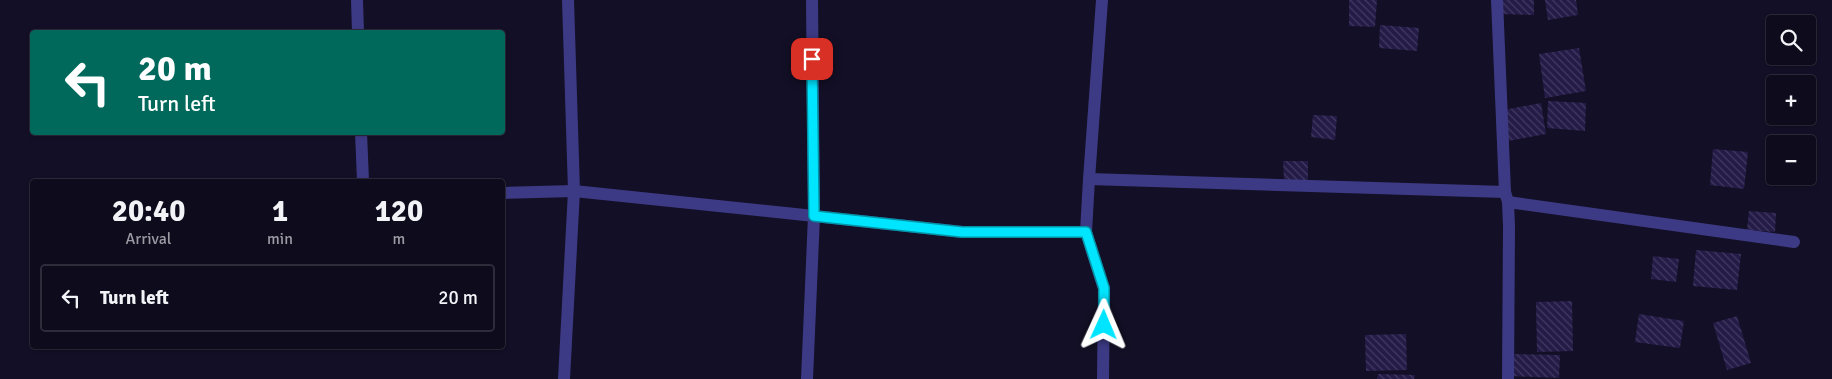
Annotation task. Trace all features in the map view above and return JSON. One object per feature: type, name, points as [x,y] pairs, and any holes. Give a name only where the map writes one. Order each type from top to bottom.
[{"type":"street","points":[[357,0],[358,30]]},
{"type":"street","points":[[564,379],[574,191],[568,0]]},
{"type":"street","points":[[807,379],[814,216],[812,0]]},
{"type":"street","points":[[1102,0],[1086,232],[1104,288],[1103,379]]},
{"type":"street","points":[[1497,0],[1506,197],[1508,379]]},
{"type":"street","points":[[361,135],[363,179]]},
{"type":"street","points":[[1089,180],[1506,197],[1794,242]]},
{"type":"street","points":[[505,193],[574,191],[962,232],[1086,232]]},
{"type":"building","points":[[1349,0],[1377,0],[1375,27],[1349,26]]},
{"type":"building","points":[[1499,0],[1534,0],[1534,15],[1498,14]]},
{"type":"building","points":[[1545,0],[1576,0],[1578,15],[1548,20]]},
{"type":"building","points":[[1380,25],[1419,28],[1417,51],[1379,48]]},
{"type":"building","points":[[1579,48],[1586,91],[1545,98],[1539,54]]},
{"type":"building","points":[[1548,101],[1586,103],[1585,131],[1547,128]]},
{"type":"building","points":[[1541,103],[1546,134],[1503,142],[1498,111]]},
{"type":"building","points":[[1313,115],[1337,116],[1335,140],[1311,137]]},
{"type":"building","points":[[1713,149],[1748,152],[1744,189],[1710,185]]},
{"type":"building","points":[[1283,161],[1308,161],[1308,181],[1284,181]]},
{"type":"building","points":[[1749,211],[1776,213],[1775,232],[1747,230]]},
{"type":"building","points":[[1696,250],[1741,254],[1737,290],[1693,286]]},
{"type":"building","points":[[1653,256],[1679,259],[1676,282],[1651,279]]},
{"type":"building","points":[[1572,301],[1573,351],[1537,352],[1536,302]]},
{"type":"building","points":[[1639,314],[1684,321],[1680,348],[1635,342]]},
{"type":"building","points":[[1737,316],[1751,363],[1727,370],[1713,323]]},
{"type":"building","points":[[1406,334],[1407,370],[1366,371],[1365,335]]},
{"type":"building","points":[[1512,354],[1560,355],[1559,378],[1510,376]]},
{"type":"building","points":[[1378,374],[1415,375],[1414,379],[1377,379]]},
{"type":"route","points":[[812,59],[814,216],[962,232],[1086,232],[1104,288],[1104,325]]}]
